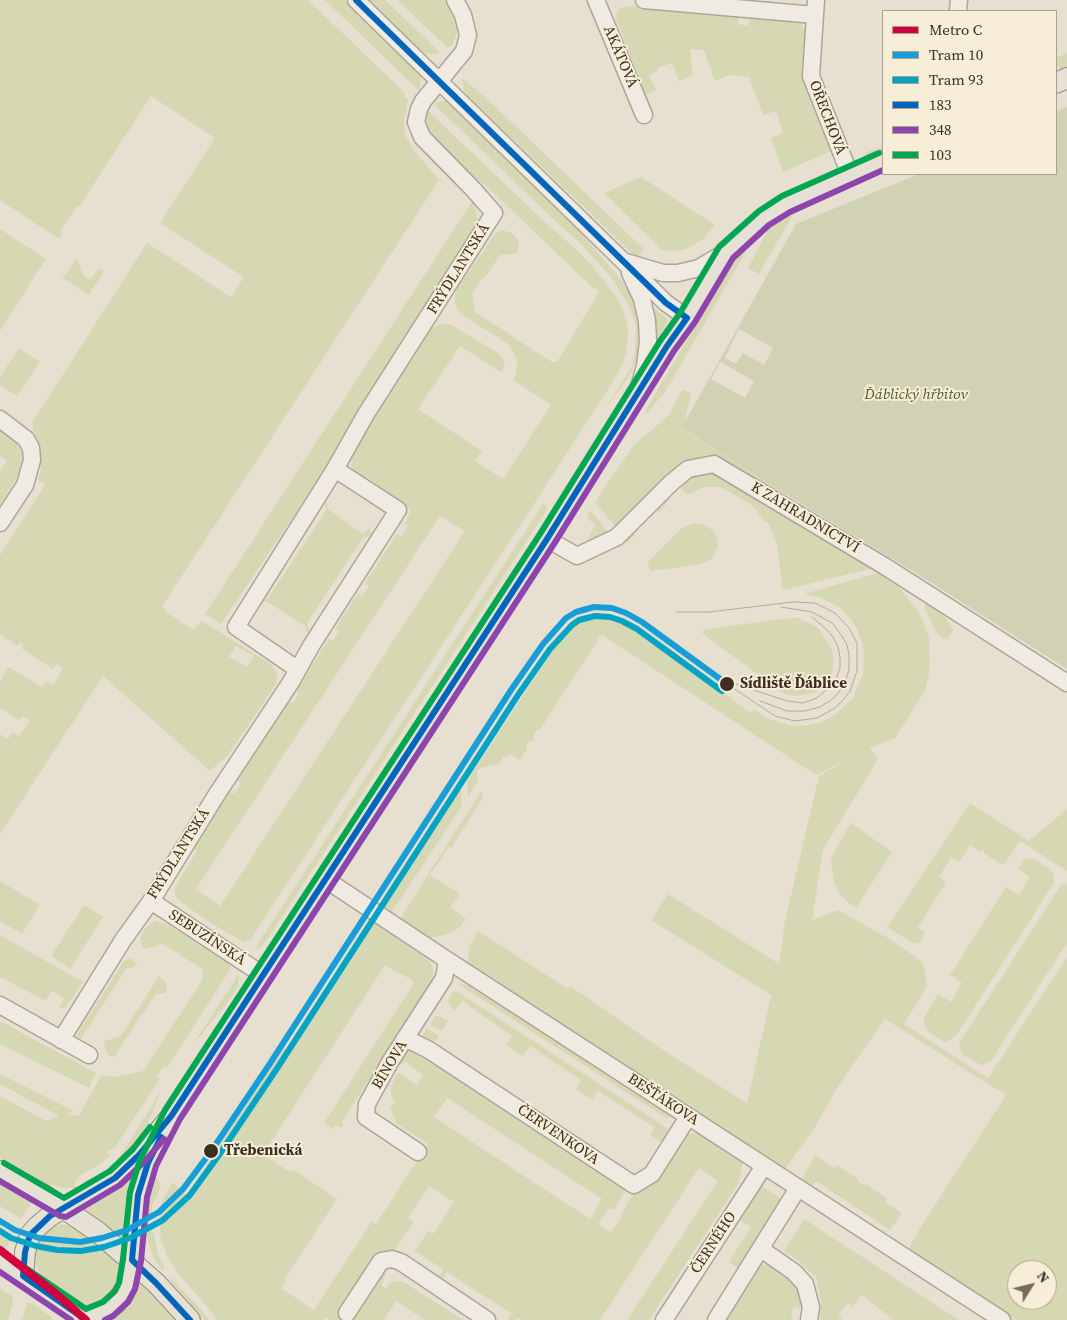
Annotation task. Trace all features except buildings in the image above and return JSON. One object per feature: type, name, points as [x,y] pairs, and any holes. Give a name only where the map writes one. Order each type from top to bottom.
[{"type":"main road","points":[[0,1261],[86,1320],[108,1309],[122,1296],[127,1286],[132,1260],[138,1195],[148,1163],[172,1115],[547,539],[667,346],[687,318],[726,252],[764,218],[786,204],[882,161]]},
{"type":"main road","points":[[23,1276],[30,1235],[38,1226],[64,1208],[115,1178],[139,1155],[172,1115]]},
{"type":"main road","points":[[0,1171],[44,1195],[98,1232],[132,1260],[190,1320]]},
{"type":"street","points":[[356,0],[666,303],[687,318]]},
{"type":"street","points":[[439,80],[464,50],[468,35],[463,15],[455,0]]},
{"type":"street","name":"AKÁTOVÁ","points":[[596,0],[644,115]]},
{"type":"street","points":[[644,0],[816,7]]},
{"type":"street","name":"OŘECHOVÁ","points":[[816,7],[811,76],[850,175]]},
{"type":"street","name":"FRÝDLANTSKÁ","points":[[297,669],[236,627],[335,469],[366,414],[494,213],[422,138],[416,122],[419,109],[439,80]]},
{"type":"street","points":[[624,262],[663,273],[678,273],[699,268],[726,252]]},
{"type":"street","points":[[624,262],[642,299],[647,321],[648,341],[645,366],[636,396]]},
{"type":"street","points":[[0,420],[26,439],[32,460],[25,485],[0,523]]},
{"type":"street","name":"K ZAHRADNICTVÍ","points":[[547,539],[577,556],[617,537],[671,483],[688,469],[714,464],[886,567],[1067,683]]},
{"type":"street","name":"FRÝDLANTSKÁ","points":[[62,1040],[123,940],[151,901],[398,510],[335,469]]},
{"type":"street","name":"BEŠŤÁKOVA","points":[[325,879],[1002,1320]]},
{"type":"street","name":"SEBUZÍNSKÁ","points":[[151,901],[263,974]]},
{"type":"street","name":"BÍNOVA","points":[[418,1152],[366,1117],[367,1104],[390,1062],[444,978],[447,960]]},
{"type":"street","points":[[0,1005],[89,1055]]},
{"type":"street","name":"ČERVENKOVA","points":[[405,1038],[429,1050],[634,1185],[652,1174],[688,1117]]},
{"type":"street","name":"ČERNÉHO","points":[[664,1320],[764,1166]]},
{"type":"street","points":[[716,1320],[798,1188]]},
{"type":"street","points":[[761,1249],[794,1272],[805,1284],[811,1307],[809,1320]]},
{"type":"street","points":[[347,1313],[381,1261],[392,1259],[401,1262],[487,1320]]},
{"type":"green space","points":[[0,0],[308,0],[405,93],[404,96],[408,99],[404,120],[405,135],[415,152],[439,180],[163,605],[167,613],[194,630],[202,621],[271,664],[277,674],[276,684],[228,755],[210,771],[103,676],[0,834],[0,734],[8,739],[13,732],[19,736],[30,720],[23,716],[19,720],[0,708],[0,681],[9,667],[42,687],[46,681],[53,685],[63,669],[57,664],[53,669],[21,648],[24,645],[20,642],[17,646],[0,634],[0,555],[45,485],[38,480],[41,469],[32,423],[147,243],[231,297],[244,277],[160,223],[215,138],[151,96],[79,207],[77,206],[60,231],[62,234],[59,239],[0,200]],"holes":[[[236,646],[254,656],[247,667],[229,657]]]},
{"type":"green space","points":[[325,0],[345,0],[417,69],[421,78],[419,91]]},
{"type":"green space","points":[[366,0],[385,0],[441,53],[431,54],[420,51]]},
{"type":"green space","points":[[397,0],[444,0],[457,24],[457,33],[453,44],[448,48]]},
{"type":"green space","points":[[630,6],[738,15],[738,24],[749,26],[750,16],[798,20],[805,30],[802,76],[831,151],[783,172],[771,138],[783,133],[776,111],[763,115],[749,77],[729,75],[715,81],[704,50],[690,49],[693,75],[679,81],[672,63],[657,68],[658,71],[649,75],[656,90],[646,95],[616,20],[617,12],[621,8]]},
{"type":"green space","points":[[1067,53],[1067,68],[1062,71],[1057,64],[1057,58]]},
{"type":"green space","points":[[462,78],[483,95],[645,250],[637,258],[467,95]]},
{"type":"green space","points":[[441,101],[454,104],[562,211],[627,288],[635,303],[642,325],[640,351],[631,373],[604,411],[632,366],[635,353],[636,326],[629,306],[614,281],[583,246],[434,104]]},
{"type":"green space","name":"Ďáblický hřbitov","points":[[1067,107],[1067,669],[911,570],[760,479],[682,427],[796,224],[917,175],[1057,175],[1057,112]],"holes":[[[739,329],[773,348],[764,365],[743,353],[736,364],[725,358]],[[720,362],[754,381],[745,398],[711,379]]]},
{"type":"green space","points":[[428,111],[595,269],[622,307],[627,322],[628,334],[626,355],[619,372],[536,501],[251,939],[245,943],[209,922],[181,902],[176,897],[174,890],[197,851],[192,848],[229,791],[234,794],[241,783],[237,781],[289,700],[293,703],[299,693],[296,690],[329,639],[333,641],[339,631],[336,628],[358,593],[362,596],[369,586],[365,583],[397,534],[402,536],[408,526],[405,523],[411,510],[356,474],[350,459],[353,450],[432,328],[441,324],[450,324],[498,353],[505,364],[502,373],[460,346],[418,409],[482,451],[475,461],[503,479],[551,405],[513,380],[516,375],[516,356],[508,344],[458,311],[455,303],[457,289],[495,234],[500,231],[506,231],[513,234],[518,240],[519,247],[517,253],[500,255],[486,276],[481,280],[472,293],[475,312],[552,362],[557,362],[599,292],[481,181],[476,180],[432,138],[426,124]],"holes":[[[440,516],[465,531],[220,906],[196,889]]]},
{"type":"green space","points":[[882,146],[882,153],[864,159],[865,153]]},
{"type":"green space","points":[[641,177],[715,225],[702,240],[686,249],[677,251],[662,250],[604,193]]},
{"type":"green space","points":[[473,200],[477,215],[475,231],[296,513],[221,624],[205,614]]},
{"type":"green space","points":[[797,208],[759,274],[748,268],[771,224]]},
{"type":"green space","points":[[0,229],[46,259],[0,331]]},
{"type":"green space","points":[[747,245],[745,253],[665,392],[648,412],[644,413],[704,311],[736,259]]},
{"type":"green space","points":[[76,258],[83,275],[90,280],[98,269],[104,271],[89,295],[63,278]]},
{"type":"green space","points":[[649,304],[668,320],[654,348]]},
{"type":"green space","points":[[19,348],[40,362],[17,396],[0,385],[0,377]]},
{"type":"green space","points":[[684,390],[691,394],[683,428],[760,479],[1067,672],[1067,678],[707,460],[618,530],[595,502],[633,446],[669,415],[681,391]]},
{"type":"green space","points":[[0,431],[16,441],[22,453],[21,471],[0,505],[0,471],[7,461],[0,456]]},
{"type":"green space","points":[[712,471],[874,568],[783,590],[774,536],[768,523],[753,506],[719,487],[705,487],[687,495],[678,484],[692,473]]},
{"type":"green space","points":[[666,495],[667,501],[665,506],[659,512],[656,510],[633,533],[635,535],[628,542],[624,538]]},
{"type":"green space","points":[[325,499],[328,509],[363,534],[369,528],[373,535],[363,538],[307,623],[310,637],[308,638],[305,626],[266,601],[258,603],[257,601],[268,598],[326,511]]},
{"type":"green space","points":[[543,504],[548,508],[269,937],[260,948],[254,950]]},
{"type":"green space","points":[[590,510],[611,535],[592,543],[587,540],[595,525],[587,518]]},
{"type":"green space","points":[[693,523],[706,525],[716,534],[718,546],[713,557],[709,561],[696,565],[650,571],[648,562],[681,529]]},
{"type":"green space","points":[[881,572],[899,587],[920,614],[929,638],[930,663],[925,691],[895,738],[870,748],[878,759],[823,850],[812,920],[838,910],[881,934],[871,950],[882,934],[919,959],[924,965],[927,987],[904,1024],[988,1078],[1067,957],[1067,1320],[1017,1320],[908,1249],[1006,1095],[885,1019],[839,1085],[812,1132],[784,1170],[468,965],[469,947],[478,931],[568,989],[570,986],[672,1056],[747,1103],[771,995],[651,920],[668,894],[779,964],[785,921],[819,776],[854,756],[816,775],[602,635],[598,636],[598,640],[539,731],[537,730],[532,742],[530,741],[526,747],[527,749],[520,760],[510,754],[503,757],[499,764],[477,770],[478,781],[468,797],[467,781],[560,639],[583,620],[610,619],[631,626],[751,713],[754,710],[769,719],[794,726],[822,722],[836,714],[853,698],[863,673],[864,652],[858,631],[850,618],[838,606],[821,598],[804,594]]},
{"type":"green space","points":[[927,603],[940,610],[953,629],[948,639],[944,639],[936,632],[924,607]]},
{"type":"green space","points":[[798,618],[815,626],[831,648],[834,658],[832,674],[816,692],[797,696],[786,695],[702,632],[706,629]]},
{"type":"green space","points":[[460,780],[462,806],[391,913],[378,906]]},
{"type":"green space","points":[[481,791],[483,798],[451,848],[449,846],[430,875],[460,894],[450,907],[466,919],[459,928],[452,932],[428,938],[400,919]]},
{"type":"green space","points":[[970,803],[1029,841],[1067,809],[1067,871],[1020,841],[1005,863],[1000,864],[984,853],[983,850],[981,852],[970,845],[959,862],[951,857],[939,877],[946,882],[918,927],[925,933],[920,942],[914,944],[887,927]]},
{"type":"green space","points":[[851,823],[892,852],[856,908],[844,899],[837,889],[831,862],[834,852]]},
{"type":"green space","points":[[1034,859],[1051,870],[1054,876],[1054,883],[956,1036],[946,1042],[942,1041],[926,1029],[923,1020],[938,994],[951,1002],[962,983],[950,975],[1006,887],[1019,895],[1030,877],[1018,869],[1024,860]]},
{"type":"green space","points":[[0,881],[40,905],[22,934],[0,921]]},
{"type":"green space","points":[[1067,883],[1067,943],[991,1061],[981,1065],[961,1053],[959,1043],[1061,885]]},
{"type":"green space","points":[[84,905],[103,917],[70,969],[51,956]]},
{"type":"green space","points":[[370,918],[429,961],[433,968],[431,983],[342,1122],[341,1128],[336,1125],[333,1129],[324,1123],[414,983],[385,965],[264,1153],[265,1156],[288,1171],[293,1172],[294,1170],[337,1199],[284,1280],[286,1281],[281,1288],[314,1310],[372,1221],[376,1224],[428,1144],[396,1123],[390,1106],[395,1104],[391,1095],[391,1087],[397,1072],[417,1085],[423,1075],[404,1061],[402,1065],[400,1058],[405,1053],[413,1050],[620,1182],[625,1191],[614,1210],[609,1208],[598,1224],[611,1232],[632,1196],[689,1133],[702,1134],[743,1161],[738,1184],[649,1320],[627,1320],[718,1181],[699,1168],[600,1320],[521,1320],[517,1318],[515,1320],[508,1320],[512,1314],[447,1272],[441,1281],[437,1279],[443,1269],[415,1251],[428,1231],[433,1234],[454,1202],[429,1186],[408,1218],[414,1222],[394,1251],[381,1286],[386,1289],[390,1283],[402,1281],[463,1320],[425,1320],[396,1301],[384,1320],[330,1320],[325,1317],[323,1320],[218,1320],[178,1273],[167,1257],[161,1240],[159,1215],[162,1201],[173,1182],[185,1195],[189,1191],[284,1048],[286,1049]],"holes":[[[447,1098],[602,1199],[590,1219],[434,1117]]]},
{"type":"green space","points":[[155,921],[167,924],[230,964],[231,968],[167,1068],[164,1066],[157,1076],[160,1079],[115,1147],[106,1152],[110,1155],[102,1163],[81,1175],[75,1182],[76,1188],[47,1184],[0,1158],[0,1096],[46,1121],[59,1116],[0,1084],[0,1074],[74,1111],[67,1114],[79,1116],[101,1075],[115,1077],[143,1071],[203,979],[202,969],[163,944],[145,949],[142,946],[140,938],[145,928]]},
{"type":"green space","points":[[0,935],[83,982],[65,1008],[59,1008],[64,998],[52,991],[46,1001],[0,977]]},
{"type":"green space","points":[[132,959],[138,966],[126,969],[80,1040],[77,1034],[124,961]]},
{"type":"green space","points":[[239,974],[238,985],[231,998],[195,1041]]},
{"type":"green space","points":[[159,976],[165,981],[167,992],[155,995],[114,1057],[108,1055],[104,1041],[121,1036]]},
{"type":"green space","points":[[458,984],[471,985],[671,1113],[668,1119]]},
{"type":"green space","points":[[454,991],[673,1132],[663,1141],[659,1141],[650,1134],[654,1127],[598,1091],[592,1100],[576,1089],[581,1080],[530,1046],[523,1056],[506,1045],[512,1036],[462,1001],[455,1011],[449,1005],[448,1000]]},
{"type":"green space","points":[[435,1016],[448,1021],[442,1031],[430,1024]]},
{"type":"green space","points":[[0,1021],[96,1073],[89,1088],[0,1044]]},
{"type":"green space","points":[[427,1028],[439,1036],[432,1046],[422,1036]]},
{"type":"green space","points":[[159,1093],[148,1123],[136,1144],[116,1166],[85,1186],[86,1180],[95,1179],[116,1162]]},
{"type":"green space","points":[[815,1155],[834,1168],[837,1165],[858,1179],[857,1181],[865,1186],[866,1184],[887,1198],[885,1202],[902,1213],[890,1230],[816,1181],[811,1188],[804,1183],[803,1177]]},
{"type":"green space","points":[[135,1172],[126,1241],[121,1241],[81,1211],[82,1207]]},
{"type":"green space","points":[[154,1175],[161,1186],[152,1206],[152,1214],[144,1214],[147,1194]]},
{"type":"green space","points":[[0,1182],[33,1201],[19,1221],[20,1218],[0,1206]]},
{"type":"green space","points":[[761,1185],[781,1199],[739,1269],[729,1262],[751,1227],[740,1220]]},
{"type":"green space","points":[[804,1219],[959,1320],[893,1320],[862,1295],[852,1306],[848,1303],[838,1315],[841,1320],[820,1320],[821,1301],[816,1277],[784,1251]]},
{"type":"green space","points":[[145,1223],[151,1225],[159,1257],[165,1268],[162,1270],[150,1248]]},
{"type":"green space","points":[[60,1224],[74,1226],[113,1255],[119,1268],[120,1278],[114,1293],[103,1302],[92,1307],[76,1304],[46,1283],[39,1273],[35,1263],[36,1248],[41,1237],[49,1229]]},
{"type":"green space","points":[[0,1227],[13,1234],[4,1253],[0,1250]]},
{"type":"green space","points":[[766,1264],[774,1265],[796,1282],[803,1308],[793,1307],[791,1320],[725,1320],[756,1267]]},
{"type":"green space","points":[[171,1278],[209,1320],[204,1320],[169,1279]]},
{"type":"green space","points":[[137,1280],[141,1280],[177,1320],[106,1320]]},
{"type":"green space","points":[[0,1288],[12,1296],[13,1303],[8,1320],[0,1320]]},
{"type":"green space","points":[[27,1303],[32,1303],[53,1320],[22,1320]]},
{"type":"tram line","points":[[677,612],[709,612],[793,602],[815,603],[835,613],[849,628],[857,643],[857,671],[850,691],[835,708],[817,718],[795,721],[775,716],[727,684]]},
{"type":"tram line","name":"10","points":[[0,1221],[15,1230],[39,1238],[80,1242],[102,1238],[127,1230],[159,1212],[183,1189],[212,1150],[269,1065],[511,690],[543,644],[566,618],[576,612],[594,607],[612,608],[626,613],[642,622],[727,684]]},
{"type":"tram line","points":[[760,701],[787,711],[805,711],[820,707],[834,698],[843,687],[849,670],[847,645],[832,623],[812,612],[781,607]]},
{"type":"tram line","name":"93","points":[[0,1231],[11,1238],[57,1250],[81,1251],[104,1247],[130,1238],[163,1220],[190,1195],[276,1070],[518,695],[550,649],[572,625],[579,620],[595,616],[610,617],[622,621],[637,629],[722,691]]},
{"type":"tram line","points":[[709,670],[733,683],[787,701],[803,703],[817,698],[835,682],[840,668],[840,658],[838,647],[833,637],[812,617]]},
{"type":"metro line","name":"C","points":[[0,1250],[86,1320]]},
{"type":"transit line","name":"183","points":[[86,1320],[23,1276],[25,1252],[30,1235],[50,1216],[115,1178],[139,1155],[172,1115],[547,539],[667,346],[687,318],[666,303],[356,0]]},
{"type":"transit line","name":"103","points":[[5,1254],[86,1309],[103,1302],[115,1291],[119,1283],[123,1259],[130,1192],[140,1160],[165,1110],[540,534],[660,341],[680,313],[719,247],[759,211],[782,196],[879,153]]},
{"type":"transit line","name":"348","points":[[105,1320],[113,1316],[128,1302],[135,1289],[141,1261],[147,1197],[156,1166],[180,1119],[554,544],[674,351],[695,322],[733,258],[769,225],[790,212],[882,170]]},
{"type":"transit line","name":"103","points":[[4,1163],[64,1198],[110,1171],[133,1149],[150,1127]]},
{"type":"transit line","name":"183","points":[[161,1137],[148,1163],[138,1195],[132,1260],[190,1320]]},
{"type":"transit line","name":"348","points":[[0,1181],[60,1216],[66,1217],[120,1185],[164,1139]]},
{"type":"transit line","name":"348","points":[[0,1272],[71,1320]]},
{"type":"place","name":"Sídliště Ďáblice","points":[[727,684]]},
{"type":"place","name":"Třebenická","points":[[211,1151]]}]
